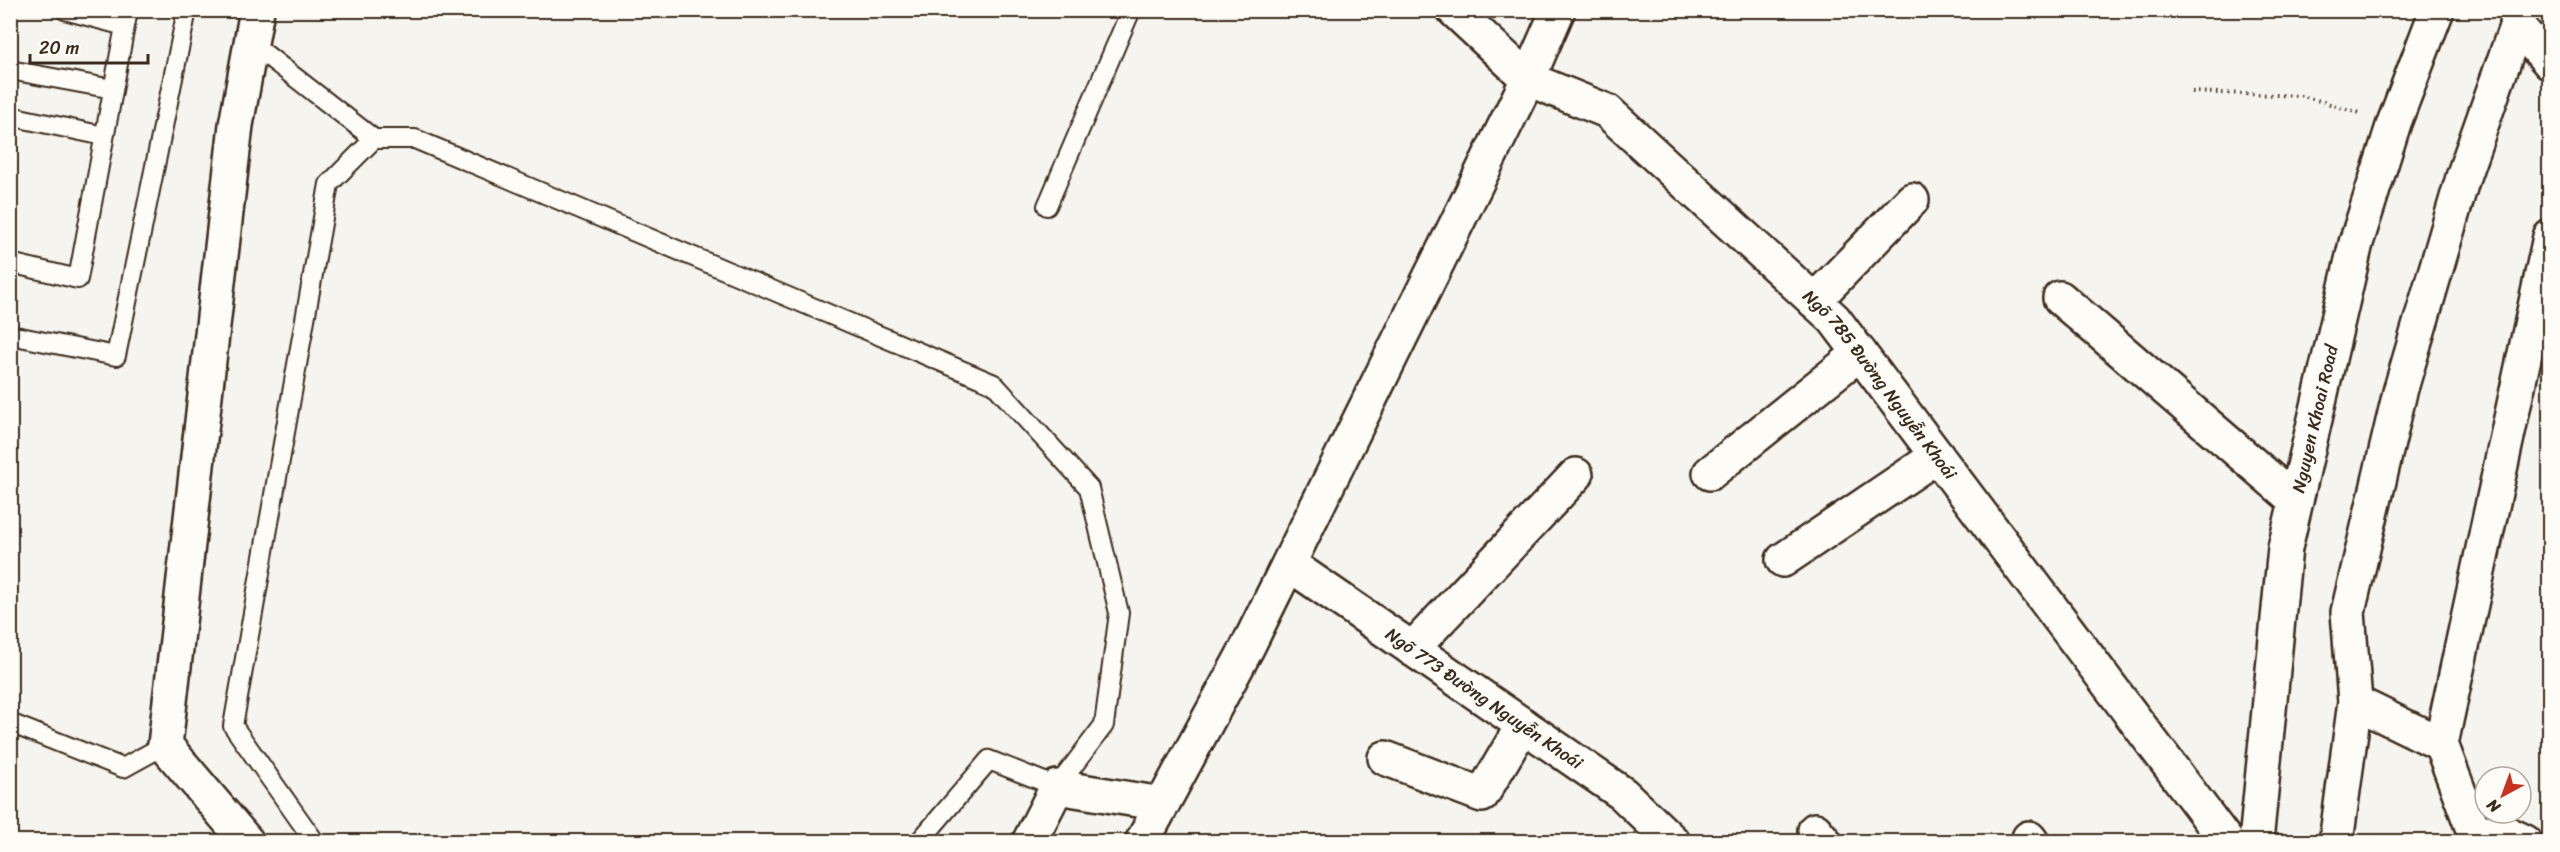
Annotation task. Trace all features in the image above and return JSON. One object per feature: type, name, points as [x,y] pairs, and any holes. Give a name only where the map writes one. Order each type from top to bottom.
[{"type":"street","points":[[247,842],[165,745],[236,125],[257,10]]},
{"type":"street","name":"Ngõ 785 Đường Nguyễn Khoái","points":[[1454,10],[1528,79],[1607,111],[1834,319],[2227,842]]},
{"type":"street","points":[[1142,842],[1248,648],[1528,79],[1558,10]]},
{"type":"street","name":"Nguyen Khoai Road","points":[[2256,842],[2285,548],[2356,243],[2394,123],[2437,10]]},
{"type":"street","points":[[2519,18],[2550,63]]},
{"type":"street","points":[[2336,842],[2355,702],[2348,612],[2397,403],[2464,174],[2519,18]]},
{"type":"street","points":[[1814,301],[1912,200]]},
{"type":"street","points":[[2525,842],[2504,832],[2473,837],[2440,744],[2549,244]]},
{"type":"street","points":[[2060,298],[2296,501]]},
{"type":"street","points":[[1710,473],[1860,353]]},
{"type":"street","points":[[1783,560],[1937,456]]},
{"type":"street","points":[[1412,649],[1576,475]]},
{"type":"street","name":"Ngõ 773 Đường Nguyễn Khoái","points":[[1289,564],[1623,794],[1673,842]]},
{"type":"street","points":[[2355,702],[2440,744]]},
{"type":"street","points":[[1385,758],[1482,795],[1523,725]]},
{"type":"street","points":[[1029,842],[1057,787],[1162,804]]},
{"type":"lane","points":[[10,263],[78,279],[126,18],[65,10]]},
{"type":"lane","points":[[10,335],[116,356],[187,10]]},
{"type":"lane","points":[[1047,206],[1131,10]]},
{"type":"lane","points":[[251,43],[374,139],[416,140],[994,384],[1089,488],[1119,613],[1104,725],[1057,787],[989,760],[919,842]]},
{"type":"lane","points":[[10,70],[113,89]]},
{"type":"lane","points":[[10,116],[104,136]]},
{"type":"lane","points":[[315,842],[233,726],[329,184],[374,139]]},
{"type":"lane","points":[[10,739],[19,726],[123,768],[165,745]]},
{"type":"path","points":[[2192,92],[2302,96],[2394,123]]}]
